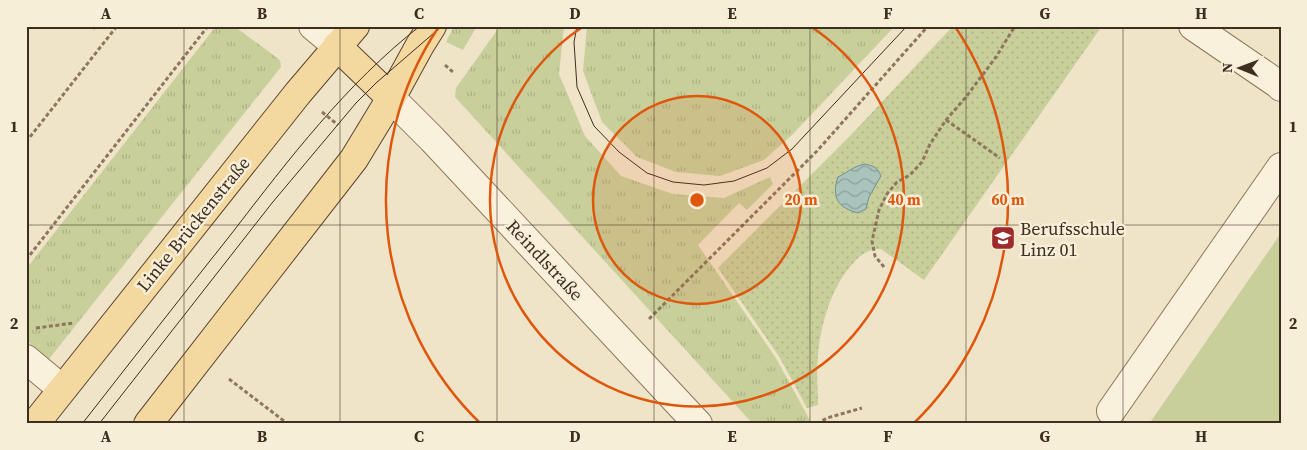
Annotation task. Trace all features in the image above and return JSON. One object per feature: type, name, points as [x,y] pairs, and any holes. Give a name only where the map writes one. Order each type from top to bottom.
[{"type":"main road","name":"Linke Brückenstraße","points":[[35,424],[298,93],[355,26]]},
{"type":"main road","points":[[148,424],[354,159],[432,26]]},
{"type":"main road","points":[[337,46],[391,98]]},
{"type":"street","points":[[313,26],[337,46]]},
{"type":"street","points":[[1193,26],[1281,87]]},
{"type":"street","name":"Reindlstraße","points":[[391,98],[433,140],[698,424]]},
{"type":"street","points":[[1111,411],[1281,167]]},
{"type":"street","points":[[26,359],[62,390]]},
{"type":"path","points":[[92,26],[97,30]]},
{"type":"path","points":[[26,142],[117,26]]},
{"type":"path","points":[[26,260],[208,26]]},
{"type":"path","points":[[649,319],[817,151],[928,26]]},
{"type":"path","points":[[884,267],[875,256],[872,241],[879,210],[887,194],[897,182],[910,175],[922,162],[930,144],[946,120],[996,57],[1015,26]]},
{"type":"path","points":[[298,93],[363,145]]},
{"type":"path","points":[[946,120],[1000,158]]},
{"type":"path","points":[[35,328],[81,322]]},
{"type":"path","points":[[229,379],[288,424]]},
{"type":"path","points":[[817,424],[827,418],[862,408]]},
{"type":"green space","points":[[216,26],[234,26],[280,60],[281,67],[49,359],[26,340],[26,269]]},
{"type":"green space","points":[[454,26],[477,26],[463,50],[446,42]]},
{"type":"green space","points":[[500,26],[564,26],[559,74],[585,136],[621,176],[673,194],[724,198],[770,177],[773,184],[747,210],[739,203],[698,245],[776,358],[812,424],[753,424],[455,97],[456,88]]},
{"type":"green space","points":[[587,26],[895,26],[792,135],[764,160],[720,176],[676,172],[637,157],[602,122],[583,71]]},
{"type":"green space","points":[[953,26],[1102,26],[924,280],[881,249],[871,250],[863,254],[842,277],[827,309],[821,332],[817,361],[818,405],[807,408],[780,358],[718,268],[851,135]]},
{"type":"green space","points":[[1281,233],[1281,424],[1149,424]]},
{"type":"water","points":[[865,164],[875,167],[881,176],[869,197],[866,209],[858,213],[841,205],[835,190],[838,177]]},
{"type":"tram line","points":[[82,424],[297,150],[367,72],[420,26]]},
{"type":"tram line","points":[[99,424],[272,203],[356,103],[376,83],[442,26]]},
{"type":"tram line","points":[[577,26],[574,42],[577,87],[594,126],[619,152],[647,173],[673,182],[704,185],[734,181],[767,168],[792,149],[907,26]]},
{"type":"place","name":"Berufsschule Linz 01","points":[[1003,238]]}]
